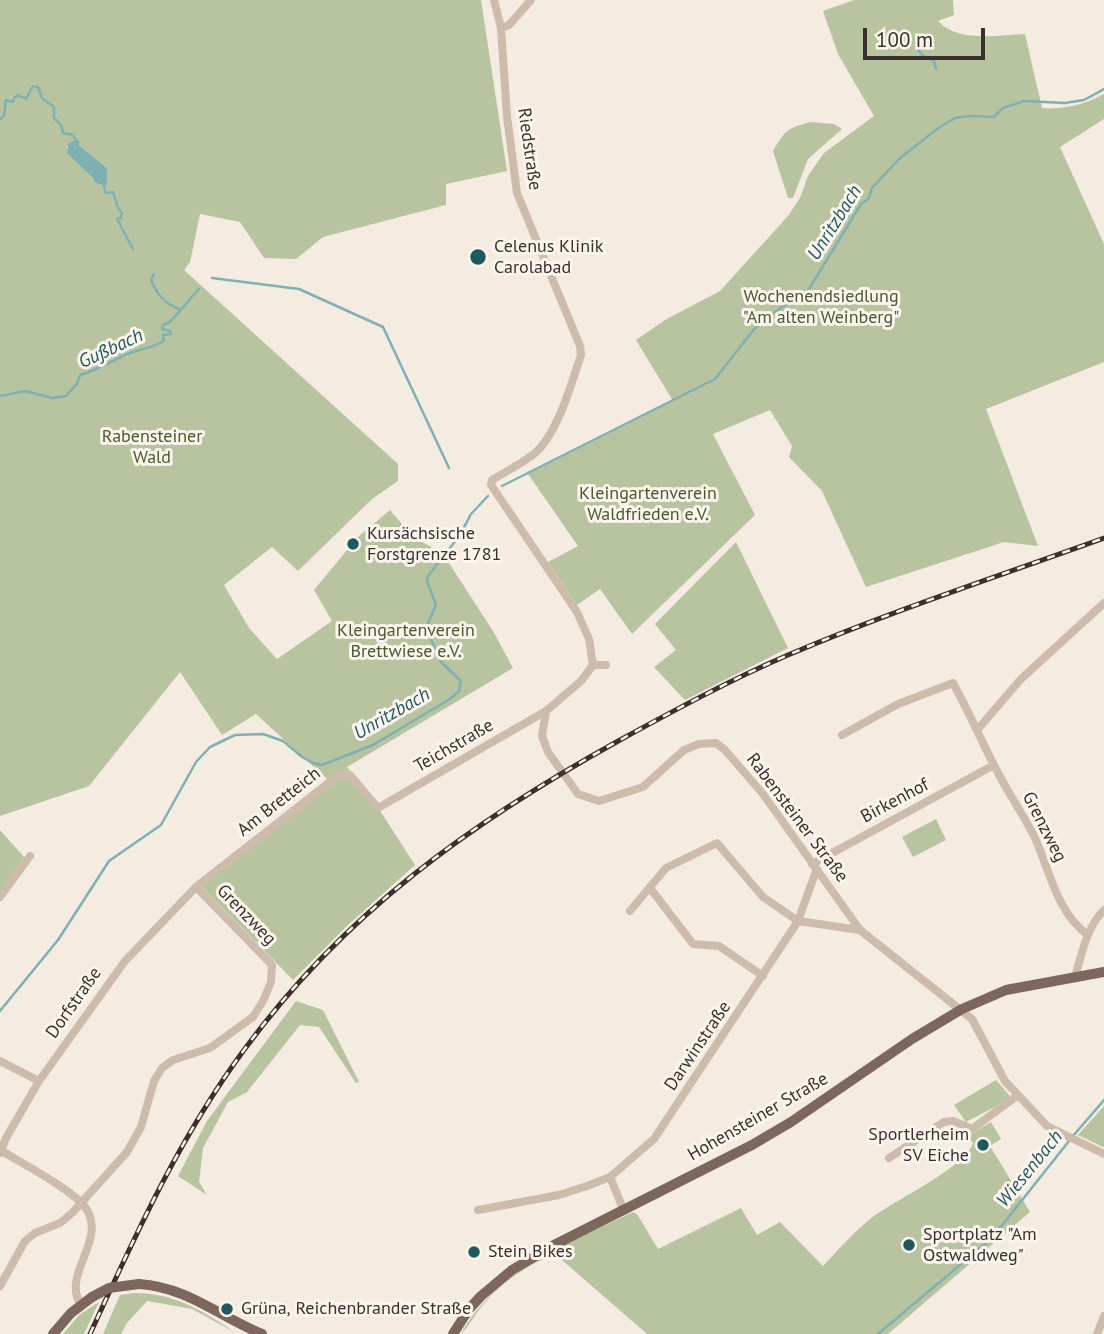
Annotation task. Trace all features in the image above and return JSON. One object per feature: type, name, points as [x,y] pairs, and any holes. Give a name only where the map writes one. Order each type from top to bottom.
[{"type":"main road","name":"Hohensteiner Straße","points":[[453,1334],[469,1309],[512,1270],[554,1245],[752,1145],[962,1009],[1006,990],[1104,972]]},
{"type":"main road","points":[[53,1334],[65,1319],[92,1297],[117,1286],[139,1284],[162,1286],[192,1297],[262,1334]]},
{"type":"street","name":"Riedstraße","points":[[494,0],[501,28],[507,116],[517,193],[580,345],[580,355],[554,428],[542,446],[492,480],[491,485],[578,612],[589,639],[593,665]]},
{"type":"street","points":[[501,28],[509,25],[531,0]]},
{"type":"street","points":[[978,729],[1021,679],[1104,603]]},
{"type":"street","points":[[546,711],[581,681],[593,665],[606,665]]},
{"type":"street","name":"Grenzweg","points":[[842,735],[898,704],[953,683],[994,765],[1034,836],[1065,912],[1077,927],[1088,934]]},
{"type":"street","name":"Teichstraße","points":[[378,808],[546,711]]},
{"type":"street","name":"Rabensteiner Straße","points":[[546,711],[542,736],[548,752],[579,794],[599,801],[643,786],[684,750],[699,744],[716,743],[732,757],[763,794],[860,930],[972,1018],[995,1065],[1017,1096],[1047,1126],[1104,1154]]},
{"type":"street","name":"Birkenhof","points":[[814,867],[994,765]]},
{"type":"street","name":"Am Bretteich","points":[[196,887],[339,775],[350,775],[378,808]]},
{"type":"street","points":[[630,911],[666,867],[717,843],[763,897],[798,921],[860,930]]},
{"type":"street","points":[[0,897],[30,856]]},
{"type":"street","name":"Darwinstraße","points":[[478,1210],[559,1195],[610,1177],[654,1139],[798,921],[814,867]]},
{"type":"street","name":"Grenzweg","points":[[82,1204],[116,1167],[136,1136],[154,1081],[162,1068],[173,1060],[210,1048],[253,1017],[271,982],[272,965],[196,887]]},
{"type":"street","name":"Dorfstraße","points":[[1,1152],[3,1136],[125,961],[196,887]]},
{"type":"street","points":[[650,888],[693,944],[719,946],[763,976]]},
{"type":"street","points":[[1075,977],[1088,934],[1095,919],[1104,910]]},
{"type":"street","points":[[0,1061],[39,1081]]},
{"type":"street","points":[[889,1158],[944,1122],[953,1121],[972,1129],[1017,1096]]},
{"type":"street","points":[[1,1152],[82,1204],[91,1218],[92,1229],[74,1288],[81,1305]]},
{"type":"street","points":[[610,1177],[624,1211]]},
{"type":"street","points":[[0,1286],[12,1261],[30,1236],[60,1223],[82,1204]]},
{"type":"street","points":[[1097,1334],[1104,1316]]},
{"type":"green space","name":"Rabensteiner Wald","points":[[0,0],[481,0],[507,171],[446,184],[446,205],[323,237],[296,259],[264,258],[240,222],[200,214],[190,262],[184,270],[398,464],[398,481],[372,499],[298,571],[272,547],[224,585],[249,628],[277,659],[332,621],[314,590],[358,537],[390,510],[412,536],[443,554],[493,631],[513,668],[347,767],[375,803],[415,865],[348,925],[293,980],[198,883],[327,779],[256,714],[222,735],[180,672],[89,786],[0,816]],"holes":[[[76,139],[80,141],[79,145],[107,168],[107,185],[94,182],[66,147]]]},
{"type":"green space","points":[[854,0],[953,0],[954,15],[938,21],[946,28],[979,36],[1025,34],[1042,108],[1074,106],[1104,94],[1104,119],[1060,147],[1104,244],[1104,362],[986,409],[1038,546],[1004,542],[866,587],[822,491],[789,457],[792,446],[770,410],[713,434],[755,515],[632,634],[600,589],[577,605],[548,562],[578,546],[528,474],[673,401],[636,340],[665,320],[720,291],[788,216],[800,198],[808,176],[824,153],[874,116],[838,54],[823,11]]},
{"type":"green space","points":[[810,122],[834,124],[842,129],[808,159],[793,198],[788,198],[773,151],[787,131]]},
{"type":"green space","points":[[736,542],[788,648],[685,700],[654,667],[676,650],[655,624]]},
{"type":"green space","points":[[936,819],[946,840],[913,857],[902,837]]},
{"type":"green space","points":[[0,830],[24,857],[0,892]]},
{"type":"green space","points":[[296,1001],[323,1010],[359,1082],[356,1083],[319,1027],[300,1025],[247,1092],[228,1102],[203,1148],[199,1182],[207,1195],[178,1176],[207,1121]]},
{"type":"green space","points":[[996,1080],[1010,1096],[1008,1100],[966,1122],[954,1105]]},
{"type":"green space","points":[[1104,1106],[1104,1147],[1103,1147],[1078,1135]]},
{"type":"green space","points":[[991,1122],[1001,1139],[990,1146],[1030,1212],[888,1334],[647,1334],[555,1254],[527,1268],[502,1285],[514,1275],[560,1247],[633,1212],[637,1214],[658,1249],[741,1208],[757,1235],[780,1222],[823,1266],[869,1220],[942,1174],[967,1153],[973,1143],[968,1136]]},
{"type":"green space","points":[[501,1286],[483,1304],[461,1334],[476,1311]]},
{"type":"green space","points":[[134,1293],[163,1296],[189,1305],[238,1334],[192,1309],[147,1301],[121,1334],[103,1334],[120,1295]]},
{"type":"green space","points":[[99,1302],[84,1334],[63,1334],[79,1315]]},
{"type":"water","points":[[76,139],[80,141],[79,145],[107,168],[107,185],[94,182],[67,153],[68,144]]},
{"type":"waterway","points":[[917,48],[923,56],[934,61],[936,69]]},
{"type":"waterway","points":[[0,119],[4,116],[6,100],[13,102],[18,95],[26,99],[33,86],[38,87],[42,98],[54,107],[54,118],[61,125],[63,133],[73,135],[75,139]]},
{"type":"waterway","name":"Unritzbach","points":[[502,486],[715,379],[755,328],[782,307],[802,297],[861,204],[869,198],[872,188],[899,159],[937,129],[955,118],[994,117],[1003,108],[1024,101],[1065,103],[1084,100],[1104,89]]},
{"type":"waterway","points":[[104,186],[106,193],[113,192],[122,213],[121,218],[117,219],[133,249]]},
{"type":"waterway","points":[[154,274],[151,280],[159,294],[179,309]]},
{"type":"waterway","points":[[212,278],[299,289],[383,327],[449,468]]},
{"type":"waterway","name":"Gußbach","points":[[0,396],[25,391],[53,398],[66,396],[77,384],[80,375],[126,354],[164,341],[163,335],[171,334],[170,331],[162,329],[163,325],[170,322],[199,289]]},
{"type":"waterway","name":"Unritzbach","points":[[0,1011],[58,940],[109,861],[161,825],[196,762],[210,747],[235,735],[263,734],[283,741],[302,757],[322,765],[373,745],[459,691],[461,681],[441,662],[426,628],[436,605],[427,581],[428,576],[460,535],[471,514],[488,496]]},
{"type":"waterway","name":"Wiesenbach","points":[[1073,1136],[1104,1100]]},
{"type":"waterway","name":"Wiesenbach","points":[[878,1334],[992,1238],[1069,1141]]},
{"type":"railway","points":[[90,1334],[141,1224],[179,1153],[244,1050],[283,1000],[325,955],[368,913],[414,874],[463,838],[565,771],[745,675],[866,624],[1104,538]]},
{"type":"place","name":"Celenus Klinik Carolabad","points":[[478,257]]},
{"type":"place","name":"Kursächsische Forstgrenze 1781","points":[[353,544]]},
{"type":"place","name":"Sportlerheim SV Eiche","points":[[983,1145]]},
{"type":"place","name":"Sportplatz \"Am Ostwaldweg\"","points":[[909,1245]]},
{"type":"place","name":"Stein Bikes","points":[[474,1252]]},
{"type":"place","name":"Grüna, Reichenbrander Straße","points":[[227,1309]]},
{"type":"park label","name":"Wochenendsiedlung \"Am alten Weinberg\"","points":[[821,307]]},
{"type":"park label","name":"Kleingartenverein Waldfrieden e.V.","points":[[648,504]]},
{"type":"park label","name":"Kleingartenverein Brettwiese e.V.","points":[[406,641]]}]
